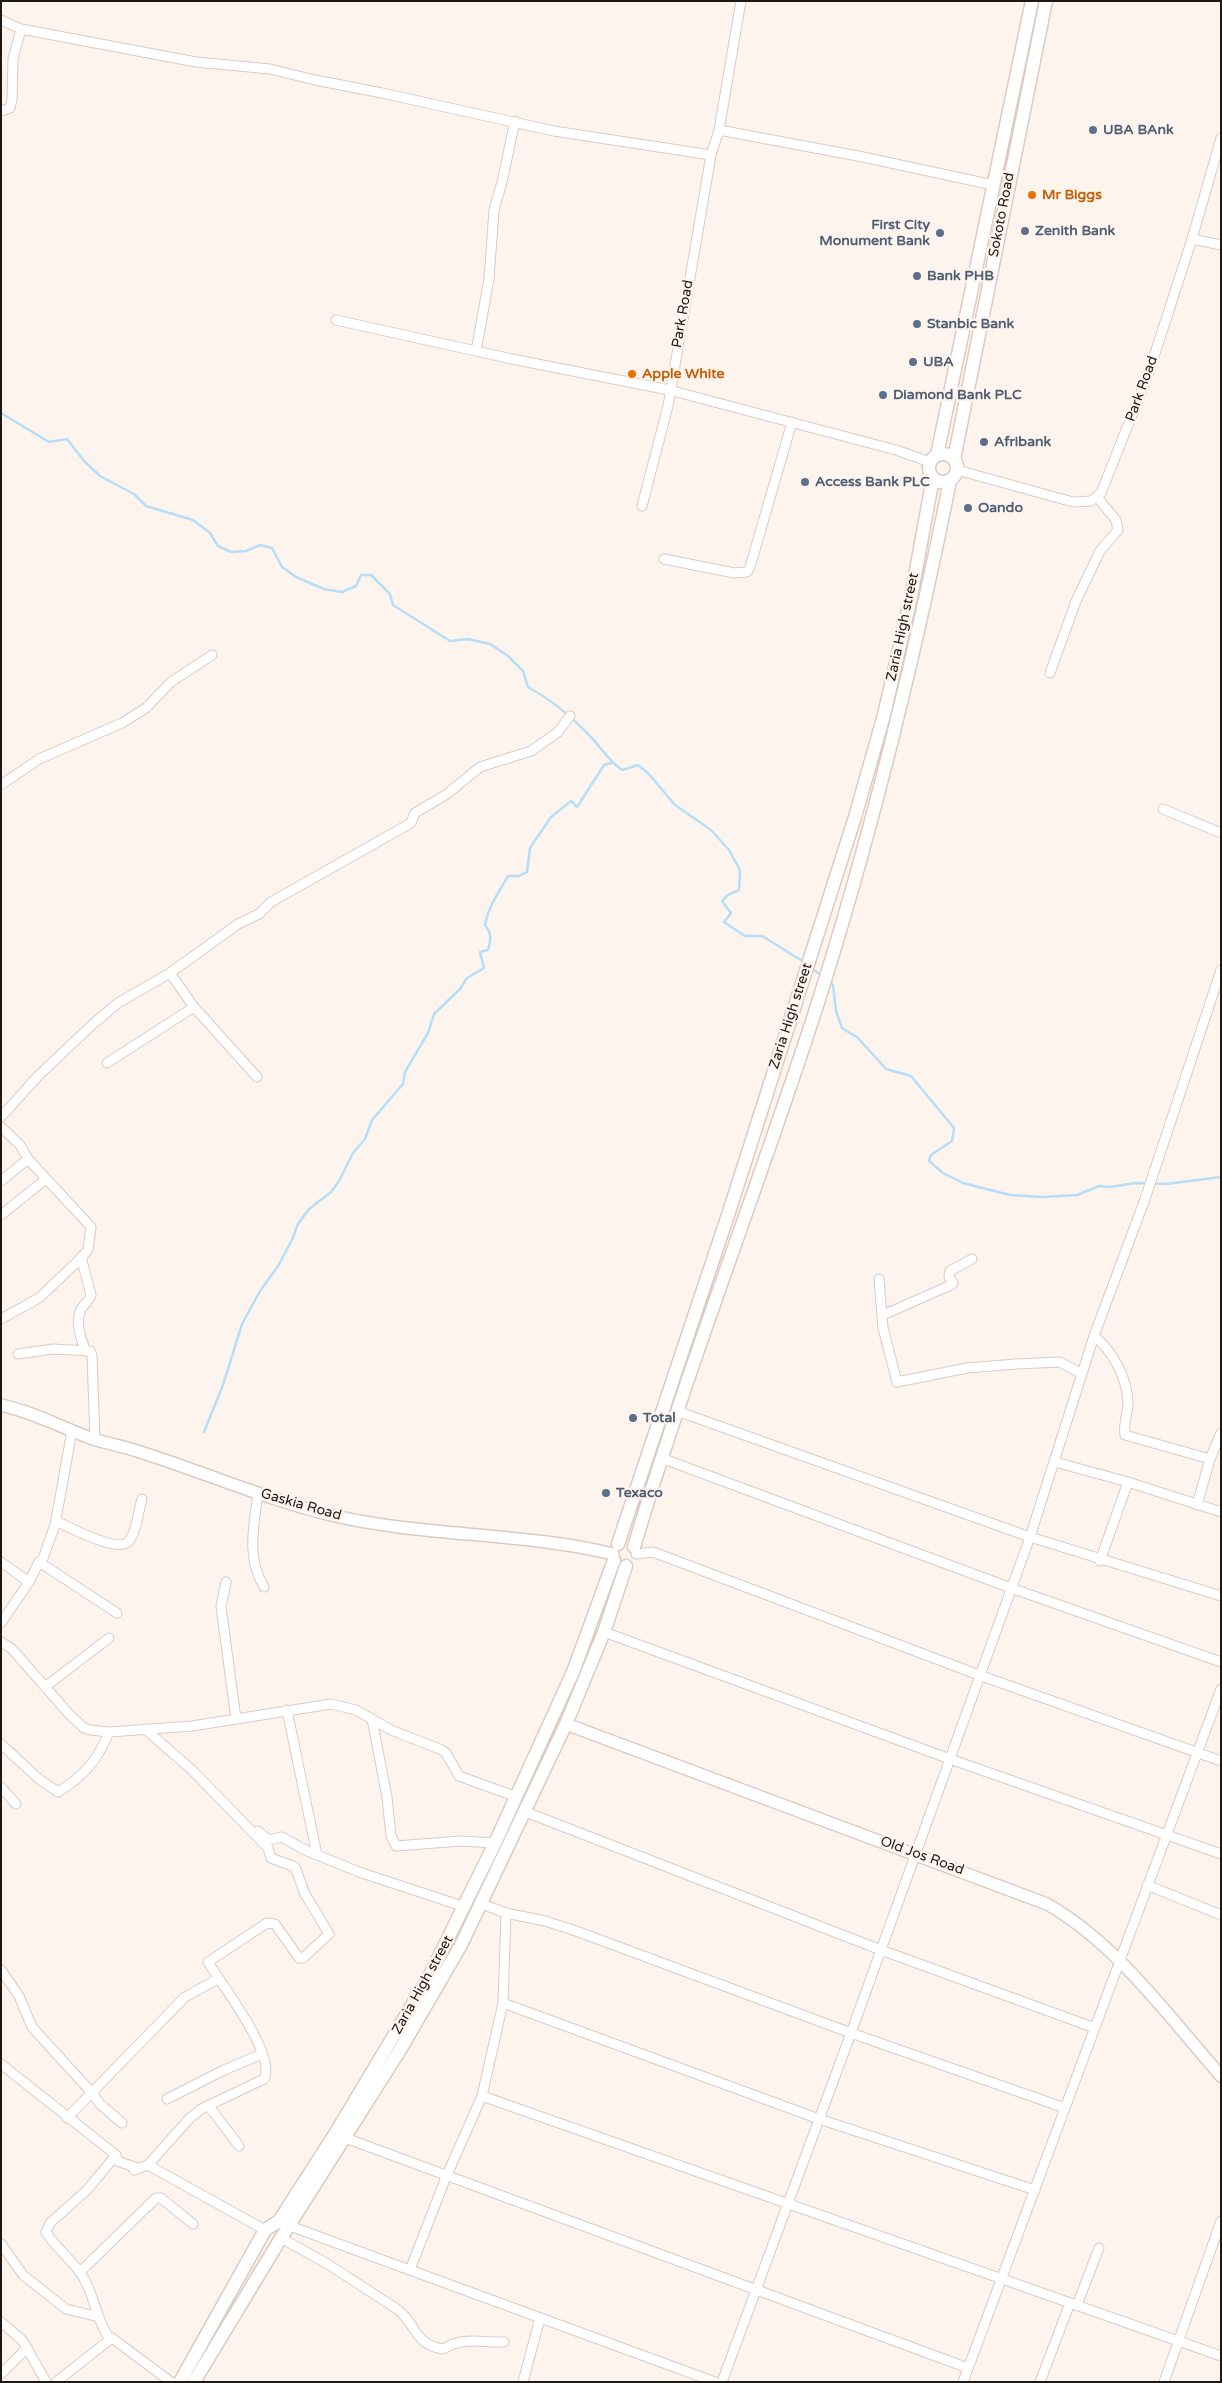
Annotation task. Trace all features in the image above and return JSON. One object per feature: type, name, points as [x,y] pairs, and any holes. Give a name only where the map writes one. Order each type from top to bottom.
[{"type":"main road","name":"Sokoto Road","points":[[934,459],[994,186],[1032,1]]},
{"type":"main road","name":"Sokoto Road","points":[[840,931],[873,819],[904,696],[953,470],[1046,1]]},
{"type":"main road","points":[[946,454],[953,470],[941,482],[933,478],[929,471],[934,459],[946,454]]},
{"type":"main road","name":"Zaria High street","points":[[194,2382],[290,2226],[430,1975],[465,1907],[573,1672],[730,1209],[855,817],[884,714],[911,597],[933,478]]},
{"type":"main road","name":"Zaria High street","points":[[635,1551],[661,1458],[840,931]]},
{"type":"main road","name":"Gaskia Road","points":[[1,1405],[37,1415],[95,1440],[136,1450],[258,1493],[334,1516],[371,1523],[552,1542],[615,1552]]},
{"type":"main road","points":[[624,1542],[635,1551],[634,1562],[626,1566],[617,1564],[615,1552],[624,1542]]},
{"type":"main road","name":"Zaria High street","points":[[180,2382],[265,2230],[280,2221],[340,2136],[440,1983],[482,1904],[566,1724],[604,1632],[626,1566]]},
{"type":"main road","name":"Old Jos Road","points":[[566,1724],[1047,1904],[1070,1917],[1094,1935],[1119,1960],[1221,2076]]},
{"type":"street","name":"Park Road","points":[[642,506],[668,406],[669,390],[711,155],[719,130],[741,1]]},
{"type":"street","points":[[1,20],[21,29],[196,62],[270,68],[315,80],[515,121],[554,131],[711,155]]},
{"type":"street","points":[[1,111],[10,108],[12,100],[13,59],[21,29]]},
{"type":"street","points":[[476,351],[489,279],[494,210],[515,121]]},
{"type":"street","points":[[719,130],[863,157],[994,186]]},
{"type":"street","name":"Park Road","points":[[1097,497],[1107,482],[1149,372],[1192,239],[1221,138]]},
{"type":"street","points":[[1192,239],[1221,245]]},
{"type":"street","points":[[336,320],[476,351],[669,390],[934,459]]},
{"type":"street","points":[[664,559],[734,573],[747,572],[750,568],[792,422]]},
{"type":"street","points":[[953,470],[1073,502],[1084,503],[1097,497],[1116,520],[1118,530],[1100,551],[1076,602],[1050,673]]},
{"type":"street","points":[[1,785],[38,759],[122,723],[146,708],[171,682],[212,655]]},
{"type":"street","points":[[1,1117],[38,1076],[92,1024],[118,1003],[170,973],[238,924],[259,914],[271,902],[411,822],[415,813],[447,794],[480,767],[531,750],[558,732],[570,716]]},
{"type":"street","points":[[1163,809],[1221,833]]},
{"type":"street","points":[[722,2382],[851,2033],[1030,1538],[1094,1336],[1145,1200],[1221,970]]},
{"type":"street","points":[[170,973],[194,1007],[257,1077]]},
{"type":"street","points":[[107,1063],[194,1007]]},
{"type":"street","points":[[1,1127],[20,1145],[28,1158],[46,1179],[91,1227],[88,1250],[39,1298],[1,1319]]},
{"type":"street","points":[[1,1181],[28,1158]]},
{"type":"street","points":[[1,1215],[46,1179]]},
{"type":"street","points":[[81,1257],[91,1295],[80,1311],[78,1320],[82,1342],[86,1351]]},
{"type":"street","points":[[883,1316],[953,1284],[949,1277],[950,1270],[972,1259]]},
{"type":"street","points":[[879,1279],[883,1328],[897,1382],[967,1368],[1060,1362],[1082,1374]]},
{"type":"street","points":[[1094,1336],[1109,1350],[1123,1383],[1128,1404],[1125,1435],[1210,1459]]},
{"type":"street","points":[[18,1354],[53,1349],[90,1351],[93,1357],[95,1440]]},
{"type":"street","points":[[677,1411],[1030,1538],[1100,1561],[1221,1596]]},
{"type":"street","points":[[1,1622],[29,1582],[39,1562],[42,1561],[51,1541],[72,1431]]},
{"type":"street","points":[[1198,1505],[1210,1459],[1221,1433]]},
{"type":"street","points":[[661,1458],[1011,1588],[1221,1662]]},
{"type":"street","points":[[1055,1462],[1128,1482],[1221,1512]]},
{"type":"street","points":[[1100,1561],[1128,1482]]},
{"type":"street","points":[[258,1493],[252,1544],[253,1561],[256,1575],[264,1587]]},
{"type":"street","points":[[56,1521],[109,1544],[123,1545],[128,1543],[132,1537],[142,1500]]},
{"type":"street","points":[[635,1551],[653,1552],[979,1675],[1221,1761]]},
{"type":"street","points":[[1,1562],[29,1582]]},
{"type":"street","points":[[39,1562],[117,1613]]},
{"type":"street","points":[[226,1582],[221,1607],[236,1719]]},
{"type":"street","points":[[604,1632],[950,1759],[1221,1854]]},
{"type":"street","points":[[45,1687],[109,1638]]},
{"type":"street","points":[[1,1642],[12,1649],[84,1728],[109,1732],[192,1726],[331,1704],[349,1708],[391,1730],[446,1753],[455,1772],[459,1776],[517,1796]]},
{"type":"street","points":[[963,2382],[1221,1689]]},
{"type":"street","points":[[287,1710],[317,1855]]},
{"type":"street","points":[[372,1719],[388,1804],[391,1836],[396,1846],[461,1841],[495,1843]]},
{"type":"street","points":[[1,2064],[44,2096],[67,2118],[116,2155],[117,2161],[135,2167],[134,2170],[148,2165],[189,2119],[208,2105],[264,2079],[267,2071],[262,2054],[244,2017],[208,1962],[267,1923],[275,1924],[299,1958],[303,1958],[329,1934],[305,1894],[295,1867],[271,1858],[268,1848],[192,1770],[144,1729]]},
{"type":"street","points":[[1,1744],[39,1779],[58,1792],[94,1763],[109,1732]]},
{"type":"street","points":[[1,1787],[16,1804]]},
{"type":"street","points":[[526,1812],[881,1950],[1094,2028]]},
{"type":"street","points":[[239,1818],[269,1840],[282,1837],[317,1855],[359,1872],[465,1907]]},
{"type":"street","points":[[1148,1885],[1221,1915]]},
{"type":"street","points":[[482,1904],[506,1913],[545,1921],[576,1931],[851,2033],[1065,2108]]},
{"type":"street","points":[[410,2270],[446,2176],[482,2096],[503,2003],[506,1913]]},
{"type":"street","points":[[1,1970],[19,1996],[32,2027],[100,2104],[122,2123]]},
{"type":"street","points":[[67,2118],[184,1998],[218,1979]]},
{"type":"street","points":[[503,2003],[819,2119],[1035,2190]]},
{"type":"street","points":[[167,2099],[217,2073],[262,2054]]},
{"type":"street","points":[[482,2096],[787,2205],[1221,2356]]},
{"type":"street","points":[[208,2105],[238,2146]]},
{"type":"street","points":[[340,2136],[968,2368]]},
{"type":"street","points":[[116,2155],[87,2190],[50,2223],[46,2232],[80,2272],[88,2285],[99,2317],[100,2326],[109,2338],[112,2338],[171,2382]]},
{"type":"street","points":[[148,2165],[265,2230]]},
{"type":"street","points":[[80,2272],[156,2198],[161,2198],[193,2224]]},
{"type":"street","points":[[1164,2382],[1221,2221]]},
{"type":"street","points":[[290,2226],[715,2382]]},
{"type":"street","points":[[281,2238],[326,2263],[397,2309],[406,2317],[417,2336],[432,2347],[443,2349],[456,2341],[504,2342]]},
{"type":"street","points":[[1,2244],[23,2275],[66,2309],[99,2317]]},
{"type":"street","points":[[1040,2382],[1099,2248]]},
{"type":"street","points":[[523,2382],[540,2318]]},
{"type":"street","points":[[1,2322],[23,2341],[46,2382]]},
{"type":"street","points":[[56,2382],[112,2338]]},
{"type":"street","points":[[1,2374],[26,2349]]},
{"type":"waterway","points":[[1,413],[49,442],[67,439],[84,461],[100,476],[134,494],[146,506],[193,520],[210,533],[218,546],[231,552],[246,551],[260,545],[272,548],[282,567],[296,577],[324,589],[342,592],[356,586],[361,575],[371,575],[390,594],[393,605],[450,641],[468,639],[490,644],[508,656],[523,671],[528,687],[552,702],[574,720],[617,766],[622,770],[638,765],[648,773],[675,805],[711,830],[729,850],[740,870],[739,890],[728,895],[722,901],[731,913],[724,922],[745,936],[762,936],[804,962]]},
{"type":"waterway","points":[[204,1432],[223,1385],[242,1324],[260,1291],[278,1266],[298,1224],[309,1209],[331,1192],[339,1181],[353,1153],[365,1139],[372,1120],[403,1084],[405,1072],[428,1033],[434,1014],[460,989],[467,978],[484,968],[480,952],[488,950],[490,943],[490,934],[485,925],[486,918],[508,876],[519,876],[527,872],[530,848],[551,817],[571,801],[577,807],[604,765],[611,763]]},
{"type":"waterway","points":[[810,967],[822,976]]},
{"type":"waterway","points":[[828,981],[833,985],[836,1011],[842,1028],[858,1038],[886,1069],[911,1076],[954,1128],[952,1141],[931,1155],[929,1161],[943,1173],[963,1183],[1010,1195],[1043,1197],[1077,1195],[1099,1186],[1110,1187],[1135,1183],[1166,1184],[1221,1177]]},
{"type":"place","name":"UBA BAnk","points":[[1093,130]]},
{"type":"place","name":"Mr Biggs","points":[[1032,195]]},
{"type":"place","name":"Zenith Bank","points":[[1025,231]]},
{"type":"place","name":"First City Monument Bank","points":[[940,233]]},
{"type":"place","name":"Bank PHB","points":[[917,276]]},
{"type":"place","name":"Stanbic Bank","points":[[917,324]]},
{"type":"place","name":"UBA","points":[[913,362]]},
{"type":"place","name":"Apple White","points":[[632,374]]},
{"type":"place","name":"Diamond Bank PLC","points":[[883,395]]},
{"type":"place","name":"Afribank","points":[[984,442]]},
{"type":"place","name":"Access Bank PLC","points":[[805,482]]},
{"type":"place","name":"Oando","points":[[968,508]]},
{"type":"place","name":"Total","points":[[633,1418]]},
{"type":"place","name":"Texaco","points":[[606,1493]]}]
